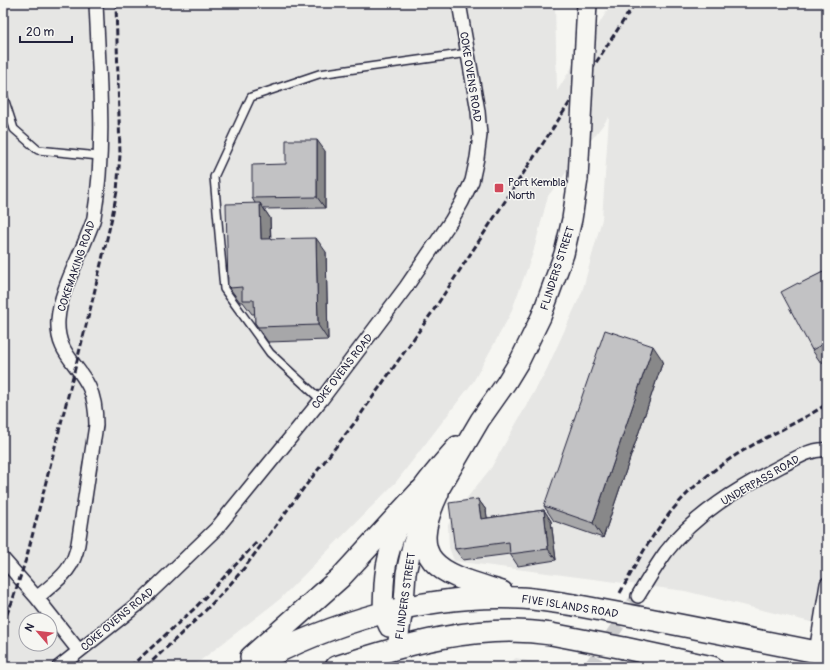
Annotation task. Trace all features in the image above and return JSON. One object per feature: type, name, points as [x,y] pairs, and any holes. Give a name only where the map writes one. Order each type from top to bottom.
[{"type":"main road","points":[[428,492],[429,513],[425,532],[425,546],[434,562],[444,571],[458,578],[519,598]]},
{"type":"main road","points":[[240,667],[341,577],[428,492]]},
{"type":"main road","name":"FIVE ISLANDS ROAD","points":[[249,667],[274,654],[328,631],[393,611],[457,600],[519,598],[574,605],[821,653]]},
{"type":"main road","points":[[336,667],[397,648],[434,639],[466,634],[516,630],[551,634],[712,667]]},
{"type":"street","name":"COKEMAKING ROAD","points":[[37,598],[68,570],[75,557],[96,425],[95,406],[92,396],[88,386],[66,354],[58,332],[58,320],[63,298],[94,219],[99,156],[100,110],[96,3]]},
{"type":"street","name":"COKE OVENS ROAD","points":[[59,667],[136,606],[216,529],[321,400],[406,287],[462,202],[472,181],[478,158],[480,135],[478,112],[459,3]]},
{"type":"street","name":"FLINDERS STREET","points":[[397,648],[393,611],[406,573],[412,546],[421,523],[428,492],[506,383],[520,360],[541,317],[564,254],[572,219],[578,179],[587,3]]},
{"type":"street","name":"UNDERPASS ROAD","points":[[638,596],[660,561],[674,543],[708,512],[736,492],[766,474],[801,456],[827,450]]},
{"type":"street","points":[[5,564],[37,598],[79,651]]},
{"type":"street","points":[[821,653],[827,584]]},
{"type":"lane","points":[[321,400],[270,353],[224,289],[214,177],[251,97],[319,74],[468,53]]},
{"type":"lane","points":[[3,95],[14,129],[38,150],[99,156]]},
{"type":"shaded area","points":[[3,3],[555,3],[557,91],[612,3],[827,3],[827,626],[685,591],[454,561],[449,547],[448,525],[454,514],[491,468],[546,371],[582,292],[602,219],[609,117],[548,196],[533,253],[510,315],[473,382],[396,482],[280,599],[192,667],[3,667]]},
{"type":"shaded area","points":[[516,658],[553,667],[505,667]]},
{"type":"building","points":[[286,140],[317,140],[317,197],[252,198],[252,165],[286,164]]},
{"type":"building","points":[[260,203],[261,239],[316,238],[318,325],[258,327],[255,323],[254,300],[242,300],[242,287],[230,288],[228,286],[226,204]]},
{"type":"building","points":[[827,270],[827,342],[812,350],[781,292]]},
{"type":"building","points":[[605,330],[653,346],[593,523],[544,506]]},
{"type":"building","points":[[478,499],[481,519],[544,510],[548,549],[510,554],[509,542],[455,549],[449,503]]},
{"type":"tunnel","points":[[590,667],[638,596]]},
{"type":"railway","points":[[3,623],[12,602],[27,556],[92,302],[117,191],[120,155],[116,3]]},
{"type":"railway","points":[[146,667],[202,614],[245,567],[356,421],[433,311],[635,3]]},
{"type":"railway","points":[[620,593],[639,558],[655,533],[677,505],[695,486],[736,455],[827,404]]},
{"type":"railway","points":[[130,667],[195,608],[258,541]]},
{"type":"railway","points":[[568,667],[572,662]]},
{"type":"place","name":"Port Kembla North","points":[[499,188]]}]
